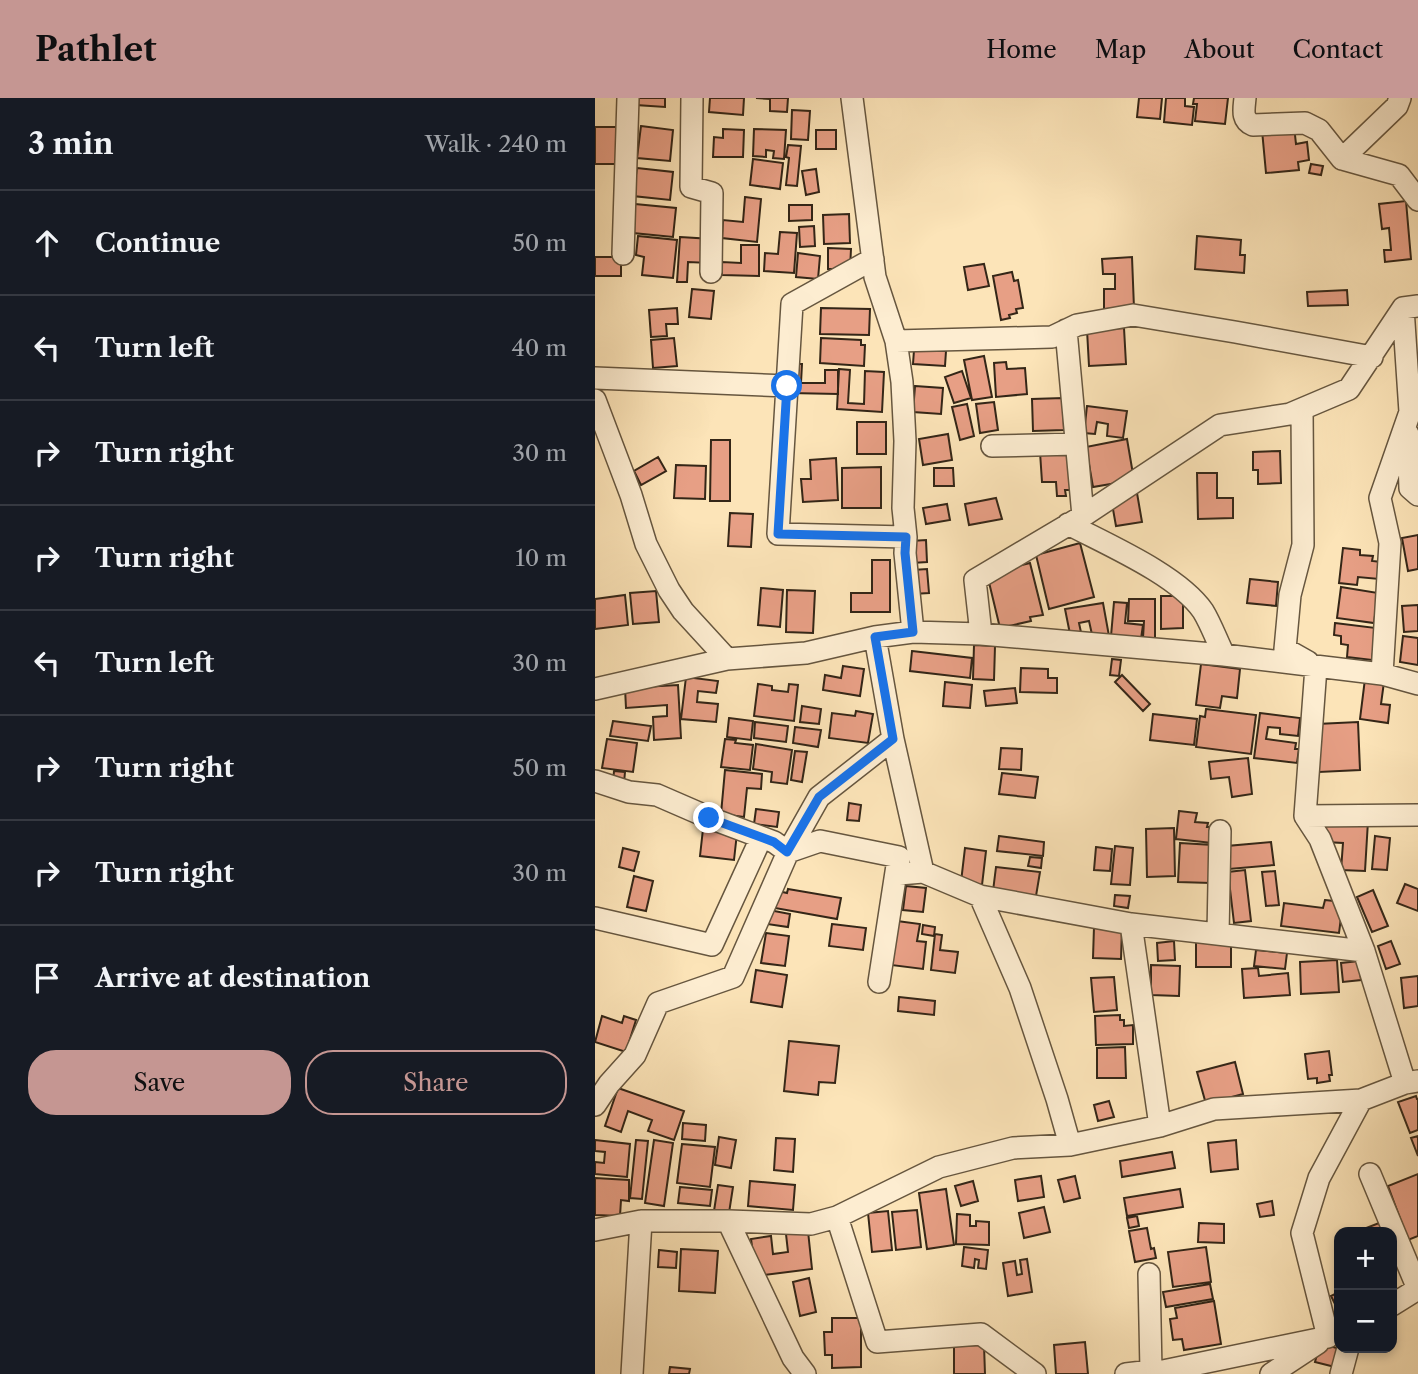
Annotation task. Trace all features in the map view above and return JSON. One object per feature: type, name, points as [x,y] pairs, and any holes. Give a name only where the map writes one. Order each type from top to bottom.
[{"type":"street","points":[[623,254],[628,98]]},
{"type":"street","points":[[692,98],[691,187],[712,192],[711,272]]},
{"type":"street","points":[[852,98],[875,276],[896,341],[902,382],[905,442],[903,508],[913,632]]},
{"type":"street","points":[[1245,98],[1244,118],[1247,122],[1253,125],[1311,125],[1319,130],[1342,159],[1399,175],[1418,200]]},
{"type":"street","points":[[1342,159],[1397,106],[1400,98]]},
{"type":"street","points":[[873,259],[792,304],[778,534],[906,537]]},
{"type":"street","points":[[981,634],[975,580],[1075,520],[1220,425],[1290,414],[1349,389],[1410,307]]},
{"type":"street","points":[[1382,674],[1390,543],[1380,498],[1410,412],[1410,307]]},
{"type":"street","points":[[896,341],[1052,337],[1077,325],[1133,315],[1372,357]]},
{"type":"street","points":[[1066,330],[1076,444],[1075,520]]},
{"type":"street","points":[[595,378],[787,386]]},
{"type":"street","points":[[595,400],[631,495],[646,544],[663,579],[683,611],[727,659]]},
{"type":"street","points":[[1302,409],[1303,545],[1290,595],[1285,649],[1316,667]]},
{"type":"street","points":[[1407,420],[1410,488],[1418,495]]},
{"type":"street","points":[[992,446],[1076,444]]},
{"type":"street","points":[[1075,520],[1186,592],[1203,612],[1224,655]]},
{"type":"street","points":[[595,689],[727,659],[806,653],[875,637],[913,632],[981,634],[1224,655],[1382,674],[1418,684]]},
{"type":"street","points":[[875,637],[893,739],[923,872]]},
{"type":"street","points":[[595,1230],[641,1221],[729,1220],[811,1224],[837,1217],[939,1167],[1013,1148],[1070,1145],[1160,1126],[1214,1109],[1361,1100],[1411,1082],[1320,839],[1305,816],[1316,667]]},
{"type":"street","points":[[595,1105],[609,1084],[635,1055],[659,1003],[733,977],[787,852],[819,797],[893,739]]},
{"type":"street","points":[[595,781],[629,792],[657,795],[774,842],[787,852]]},
{"type":"street","points":[[1305,816],[1418,815]]},
{"type":"street","points":[[1218,934],[1220,831]]},
{"type":"street","points":[[595,918],[712,945],[761,838]]},
{"type":"street","points":[[787,852],[820,841],[899,857]]},
{"type":"street","points":[[899,857],[899,874],[923,872],[980,896],[1131,924],[1364,951]]},
{"type":"street","points":[[879,982],[899,857]]},
{"type":"street","points":[[980,896],[1020,988],[1070,1145]]},
{"type":"street","points":[[1131,924],[1160,1126]]},
{"type":"street","points":[[1333,1335],[1302,1233],[1319,1178],[1361,1100]]},
{"type":"street","points":[[1370,1174],[1418,1289],[1397,1302]]},
{"type":"street","points":[[837,1217],[877,1342],[981,1334],[1035,1374]]},
{"type":"street","points":[[729,1220],[793,1358],[805,1374]]},
{"type":"street","points":[[632,1374],[641,1221]]},
{"type":"street","points":[[1149,1274],[1158,1372]]},
{"type":"street","points":[[1126,1374],[1158,1372],[1333,1335]]},
{"type":"street","points":[[1272,1374],[1333,1335]]},
{"type":"street","points":[[1341,1374],[1347,1353]]},
{"type":"building","points":[[637,98],[665,98],[665,107],[636,105]]},
{"type":"building","points":[[710,98],[744,98],[743,115],[709,112]]},
{"type":"building","points":[[756,98],[788,98],[787,112],[770,111],[770,99]]},
{"type":"building","points":[[1139,98],[1162,98],[1160,119],[1137,117]]},
{"type":"building","points":[[1166,98],[1185,98],[1185,106],[1194,107],[1192,125],[1164,122]]},
{"type":"building","points":[[1194,98],[1228,98],[1225,124],[1195,121],[1197,104],[1193,104]]},
{"type":"building","points":[[792,110],[810,111],[808,140],[791,139]]},
{"type":"building","points":[[641,126],[673,130],[670,161],[637,158]]},
{"type":"building","points":[[1294,126],[1296,144],[1307,142],[1309,160],[1298,162],[1299,170],[1266,173],[1262,130]]},
{"type":"building","points":[[595,127],[617,127],[617,164],[595,164]]},
{"type":"building","points":[[723,129],[744,130],[743,157],[713,157],[714,137],[723,138]]},
{"type":"building","points":[[754,129],[786,130],[784,159],[773,158],[774,151],[766,150],[766,157],[753,156]]},
{"type":"building","points":[[816,130],[836,130],[836,149],[816,149]]},
{"type":"building","points":[[788,145],[801,146],[797,186],[786,185]]},
{"type":"building","points":[[753,159],[783,163],[780,189],[750,185]]},
{"type":"building","points":[[1311,164],[1323,166],[1321,175],[1309,173]]},
{"type":"building","points":[[637,168],[673,172],[670,200],[633,196]]},
{"type":"building","points":[[816,169],[819,192],[806,195],[802,171]]},
{"type":"building","points":[[745,197],[761,199],[757,242],[722,238],[723,220],[743,222]]},
{"type":"building","points":[[1406,201],[1411,259],[1385,262],[1384,250],[1391,250],[1389,228],[1382,229],[1379,204]]},
{"type":"building","points":[[635,204],[676,208],[673,237],[633,233]]},
{"type":"building","points":[[789,205],[812,205],[812,220],[789,221]]},
{"type":"building","points":[[849,214],[850,243],[824,244],[823,215]]},
{"type":"building","points":[[814,226],[815,246],[800,247],[799,227]]},
{"type":"building","points":[[780,232],[797,233],[794,273],[764,271],[765,253],[778,254]]},
{"type":"building","points":[[638,236],[677,240],[673,278],[642,275],[644,257],[636,255]]},
{"type":"building","points":[[1197,236],[1241,240],[1240,255],[1245,255],[1244,273],[1195,269]]},
{"type":"building","points":[[680,237],[712,239],[710,263],[688,262],[687,282],[677,282]]},
{"type":"building","points":[[741,245],[759,245],[759,276],[722,275],[722,262],[741,263]]},
{"type":"building","points":[[828,248],[851,249],[850,269],[828,269]]},
{"type":"building","points":[[798,253],[820,256],[818,279],[796,277]]},
{"type":"building","points":[[595,257],[621,257],[621,276],[595,276]]},
{"type":"building","points":[[1132,257],[1134,308],[1104,309],[1104,289],[1115,289],[1115,274],[1103,274],[1102,259]]},
{"type":"building","points":[[984,264],[989,286],[968,290],[964,267]]},
{"type":"building","points":[[1012,272],[1014,281],[1018,280],[1023,308],[1016,309],[1017,313],[1009,315],[1010,318],[1001,320],[993,276]]},
{"type":"building","points":[[692,289],[714,291],[711,319],[689,317]]},
{"type":"building","points":[[1347,290],[1348,305],[1308,306],[1307,292]]},
{"type":"building","points":[[677,308],[678,324],[666,324],[667,336],[651,337],[649,310]]},
{"type":"building","points":[[821,308],[870,309],[869,335],[820,334]]},
{"type":"building","points":[[1124,328],[1126,364],[1089,366],[1087,330]]},
{"type":"building","points":[[674,338],[677,366],[653,368],[651,340]]},
{"type":"building","points":[[821,338],[861,340],[861,345],[865,345],[864,366],[820,363]]},
{"type":"building","points":[[914,350],[946,351],[945,366],[913,364]]},
{"type":"building","points":[[984,356],[992,397],[972,400],[964,360]]},
{"type":"building","points":[[1006,362],[1007,369],[1025,368],[1027,394],[996,397],[994,363]]},
{"type":"building","points":[[791,364],[802,364],[801,383],[825,383],[825,370],[838,370],[838,394],[790,393]]},
{"type":"building","points":[[839,369],[850,370],[848,403],[864,404],[865,371],[884,372],[882,412],[837,409]]},
{"type":"building","points":[[962,371],[971,398],[954,403],[945,377]]},
{"type":"building","points":[[915,386],[943,388],[941,414],[913,412]]},
{"type":"building","points":[[1063,398],[1064,430],[1033,431],[1032,399]]},
{"type":"building","points":[[994,402],[998,430],[980,433],[976,404]]},
{"type":"building","points":[[967,404],[974,436],[960,440],[952,407]]},
{"type":"building","points":[[1087,406],[1127,411],[1123,438],[1107,436],[1108,424],[1097,422],[1095,434],[1084,433]]},
{"type":"building","points":[[857,422],[886,422],[886,454],[857,454]]},
{"type":"building","points":[[948,434],[952,460],[923,465],[919,439]]},
{"type":"building","points":[[1127,439],[1134,480],[1093,487],[1086,447]]},
{"type":"building","points":[[711,440],[730,440],[730,501],[710,501]]},
{"type":"building","points":[[1071,450],[1073,490],[1065,490],[1066,496],[1057,496],[1056,482],[1042,482],[1040,452]]},
{"type":"building","points":[[1280,451],[1281,483],[1258,484],[1258,470],[1253,470],[1253,452]]},
{"type":"building","points":[[658,457],[666,471],[641,485],[634,471]]},
{"type":"building","points":[[836,458],[838,500],[803,502],[801,479],[811,479],[810,460]]},
{"type":"building","points":[[676,465],[706,466],[705,499],[674,498]]},
{"type":"building","points":[[881,467],[881,508],[842,508],[842,468]]},
{"type":"building","points":[[934,468],[953,468],[954,486],[934,486]]},
{"type":"building","points":[[1197,473],[1217,473],[1217,498],[1233,498],[1233,518],[1198,519]]},
{"type":"building","points":[[1137,493],[1142,522],[1116,526],[1111,498]]},
{"type":"building","points":[[996,498],[1002,519],[969,525],[965,504]]},
{"type":"building","points":[[947,504],[950,520],[926,524],[923,508]]},
{"type":"building","points":[[730,513],[753,514],[751,547],[728,546]]},
{"type":"building","points":[[1418,535],[1418,569],[1408,571],[1402,538]]},
{"type":"building","points":[[926,540],[927,562],[912,563],[911,541]]},
{"type":"building","points":[[1080,543],[1094,597],[1049,609],[1036,555]]},
{"type":"building","points":[[1343,548],[1360,550],[1360,555],[1373,556],[1372,561],[1381,562],[1379,579],[1358,577],[1357,585],[1339,583]]},
{"type":"building","points":[[872,560],[890,560],[890,612],[851,612],[851,593],[872,593]]},
{"type":"building","points":[[1030,563],[1043,615],[1030,617],[1031,621],[1000,628],[987,574]]},
{"type":"building","points":[[927,569],[929,593],[913,594],[913,570]]},
{"type":"building","points":[[1250,579],[1278,582],[1276,606],[1247,603]]},
{"type":"building","points":[[1341,587],[1378,593],[1374,623],[1337,618]]},
{"type":"building","points":[[761,588],[783,590],[780,627],[758,625]]},
{"type":"building","points":[[787,590],[815,591],[813,633],[786,632]]},
{"type":"building","points":[[656,591],[659,622],[633,624],[630,593]]},
{"type":"building","points":[[625,595],[628,625],[595,629],[595,599]]},
{"type":"building","points":[[1161,596],[1183,596],[1183,628],[1161,629]]},
{"type":"building","points":[[1129,599],[1155,599],[1155,638],[1143,638],[1144,621],[1128,621]]},
{"type":"building","points":[[1114,602],[1127,603],[1125,623],[1143,625],[1141,639],[1111,636]]},
{"type":"building","points":[[1103,603],[1109,636],[1093,639],[1089,621],[1079,623],[1082,637],[1071,639],[1065,609]]},
{"type":"building","points":[[1418,605],[1418,631],[1404,632],[1402,606]]},
{"type":"building","points":[[1335,623],[1376,628],[1372,660],[1347,657],[1348,645],[1341,644],[1341,636],[1334,635]]},
{"type":"building","points":[[1403,636],[1418,638],[1418,665],[1400,662]]},
{"type":"building","points":[[974,645],[995,646],[994,680],[973,679]]},
{"type":"building","points":[[912,651],[972,658],[970,678],[910,671]]},
{"type":"building","points":[[1112,659],[1121,660],[1119,676],[1110,675]]},
{"type":"building","points":[[1201,664],[1240,669],[1237,698],[1222,696],[1220,708],[1196,705]]},
{"type":"building","points":[[843,666],[864,669],[860,696],[823,690],[825,675],[841,678]]},
{"type":"building","points":[[1021,668],[1048,669],[1048,678],[1057,678],[1057,693],[1020,692]]},
{"type":"building","points":[[1122,675],[1150,704],[1143,711],[1115,682]]},
{"type":"building","points":[[686,677],[718,681],[716,693],[698,691],[697,702],[718,704],[716,722],[681,719]]},
{"type":"building","points":[[1365,679],[1384,682],[1381,704],[1390,705],[1388,723],[1360,719]]},
{"type":"building","points":[[945,682],[972,685],[970,708],[943,706]]},
{"type":"building","points":[[758,684],[772,686],[772,690],[788,692],[789,684],[798,685],[794,721],[754,716]]},
{"type":"building","points":[[678,685],[681,738],[654,740],[653,717],[667,716],[667,705],[626,708],[625,688]]},
{"type":"building","points":[[1015,688],[1017,703],[986,706],[984,691]]},
{"type":"building","points":[[802,706],[821,709],[819,724],[800,722]]},
{"type":"building","points":[[1206,709],[1256,715],[1251,754],[1196,747],[1200,716],[1205,717]]},
{"type":"building","points":[[856,711],[873,714],[868,743],[829,738],[832,713],[855,716]]},
{"type":"building","points":[[1260,713],[1300,718],[1298,736],[1280,734],[1280,728],[1268,727],[1266,739],[1296,743],[1295,749],[1299,749],[1297,763],[1254,758]]},
{"type":"building","points":[[1153,714],[1197,719],[1194,745],[1150,740]]},
{"type":"building","points":[[729,718],[753,721],[751,740],[727,737]]},
{"type":"building","points":[[613,721],[651,726],[648,741],[610,736]]},
{"type":"building","points":[[755,722],[788,726],[786,742],[754,738]]},
{"type":"building","points":[[1358,722],[1360,770],[1319,772],[1317,724]]},
{"type":"building","points":[[795,727],[821,730],[818,747],[793,743]]},
{"type":"building","points":[[607,739],[637,743],[633,772],[602,768]]},
{"type":"building","points":[[725,739],[753,745],[750,770],[721,767]]},
{"type":"building","points":[[756,744],[792,750],[787,784],[771,782],[772,772],[753,769]]},
{"type":"building","points":[[1001,748],[1022,749],[1021,770],[999,769]]},
{"type":"building","points":[[795,751],[807,752],[802,782],[791,780]]},
{"type":"building","points":[[1248,758],[1252,794],[1232,797],[1229,777],[1211,779],[1209,762]]},
{"type":"building","points":[[725,770],[762,774],[761,789],[747,788],[744,817],[721,814]]},
{"type":"building","points":[[614,771],[625,772],[624,783],[613,782]]},
{"type":"building","points":[[1002,773],[1038,777],[1035,798],[999,794]]},
{"type":"building","points":[[849,803],[861,805],[859,821],[847,820]]},
{"type":"building","points":[[756,809],[779,812],[777,827],[754,824]]},
{"type":"building","points":[[1179,811],[1197,813],[1195,822],[1208,823],[1207,827],[1214,827],[1212,843],[1176,839]]},
{"type":"building","points":[[1326,819],[1368,821],[1365,871],[1341,870],[1343,843],[1325,842]]},
{"type":"building","points":[[1174,828],[1175,876],[1147,877],[1146,829]]},
{"type":"building","points":[[703,829],[737,833],[734,860],[700,856]]},
{"type":"building","points":[[999,836],[1044,842],[1043,856],[997,851]]},
{"type":"building","points":[[1375,836],[1390,838],[1387,870],[1372,869]]},
{"type":"building","points":[[1271,842],[1274,865],[1229,869],[1227,846]]},
{"type":"building","points":[[1180,843],[1213,845],[1211,883],[1178,882]]},
{"type":"building","points":[[1115,846],[1133,848],[1130,885],[1111,884]]},
{"type":"building","points":[[1096,847],[1112,849],[1110,871],[1094,870]]},
{"type":"building","points":[[623,848],[639,852],[634,871],[619,867]]},
{"type":"building","points":[[965,848],[986,851],[982,885],[961,882]]},
{"type":"building","points":[[1030,857],[1042,858],[1041,868],[1028,866]]},
{"type":"building","points":[[996,867],[1040,872],[1036,896],[993,891]]},
{"type":"building","points":[[1245,870],[1251,921],[1234,923],[1228,872]]},
{"type":"building","points":[[1275,871],[1279,905],[1266,906],[1262,872]]},
{"type":"building","points":[[634,876],[653,881],[646,911],[627,907]]},
{"type":"building","points":[[1405,884],[1418,889],[1418,911],[1397,903]]},
{"type":"building","points":[[906,886],[926,888],[923,912],[903,910]]},
{"type":"building","points":[[788,889],[841,898],[837,919],[775,908],[778,891],[787,893]]},
{"type":"building","points":[[1373,890],[1388,926],[1372,932],[1357,897]]},
{"type":"building","points":[[1115,895],[1130,896],[1128,908],[1114,906]]},
{"type":"building","points":[[1325,900],[1343,902],[1339,933],[1281,926],[1284,903],[1323,908]]},
{"type":"building","points":[[769,910],[790,914],[788,927],[767,924]]},
{"type":"building","points":[[897,921],[920,924],[917,941],[926,942],[923,969],[891,965]]},
{"type":"building","points":[[832,924],[866,928],[863,950],[829,946]]},
{"type":"building","points":[[923,925],[935,927],[934,936],[922,934]]},
{"type":"building","points":[[1094,927],[1122,927],[1121,959],[1093,958]]},
{"type":"building","points":[[766,933],[789,936],[785,966],[761,963]]},
{"type":"building","points":[[935,934],[942,935],[940,950],[958,952],[955,973],[931,970]]},
{"type":"building","points":[[1196,940],[1231,940],[1231,967],[1196,967]]},
{"type":"building","points":[[1174,941],[1175,960],[1158,961],[1157,943]]},
{"type":"building","points":[[1391,941],[1400,964],[1386,969],[1378,946]]},
{"type":"building","points":[[1256,950],[1287,953],[1285,969],[1254,966]]},
{"type":"building","points":[[1337,960],[1339,992],[1301,994],[1300,962]]},
{"type":"building","points":[[1359,961],[1361,980],[1343,982],[1341,963]]},
{"type":"building","points":[[1151,965],[1180,966],[1179,996],[1151,995]]},
{"type":"building","points":[[1258,968],[1259,976],[1288,973],[1290,995],[1244,998],[1242,969]]},
{"type":"building","points":[[756,970],[787,975],[782,1007],[751,1002]]},
{"type":"building","points":[[1418,976],[1418,1006],[1404,1008],[1401,978]]},
{"type":"building","points":[[1114,977],[1117,1010],[1094,1012],[1091,978]]},
{"type":"building","points":[[899,997],[935,1001],[934,1015],[898,1011]]},
{"type":"building","points":[[1120,1015],[1124,1026],[1133,1025],[1133,1044],[1096,1045],[1095,1016]]},
{"type":"building","points":[[602,1016],[622,1023],[624,1016],[636,1020],[626,1052],[595,1042]]},
{"type":"building","points":[[789,1041],[839,1046],[835,1083],[819,1082],[818,1095],[784,1091]]},
{"type":"building","points":[[1125,1047],[1126,1078],[1097,1078],[1097,1048]]},
{"type":"building","points":[[1329,1051],[1332,1075],[1329,1075],[1330,1081],[1317,1083],[1317,1078],[1308,1079],[1305,1054]]},
{"type":"building","points":[[1235,1062],[1243,1094],[1206,1104],[1197,1072]]},
{"type":"building","points":[[618,1088],[684,1111],[674,1140],[648,1131],[652,1120],[628,1111],[621,1132],[605,1126]]},
{"type":"building","points":[[1416,1096],[1418,1130],[1410,1133],[1398,1102]]},
{"type":"building","points":[[1109,1101],[1114,1117],[1098,1121],[1094,1105]]},
{"type":"building","points":[[683,1123],[706,1125],[705,1141],[682,1139]]},
{"type":"building","points":[[1418,1136],[1418,1156],[1411,1138]]},
{"type":"building","points":[[719,1137],[736,1140],[731,1168],[715,1165]]},
{"type":"building","points":[[776,1138],[795,1139],[793,1172],[774,1170]]},
{"type":"building","points":[[595,1140],[630,1144],[627,1177],[595,1174],[595,1162],[604,1163],[605,1152],[595,1151]]},
{"type":"building","points":[[636,1140],[648,1141],[642,1199],[630,1198]]},
{"type":"building","points":[[654,1140],[673,1143],[664,1206],[645,1203]]},
{"type":"building","points":[[1236,1140],[1238,1169],[1211,1172],[1208,1143]]},
{"type":"building","points":[[682,1144],[715,1147],[710,1187],[677,1183]]},
{"type":"building","points":[[1172,1152],[1175,1168],[1122,1177],[1120,1161]]},
{"type":"building","points":[[1418,1174],[1418,1236],[1408,1240],[1388,1186]]},
{"type":"building","points":[[1041,1176],[1044,1197],[1018,1201],[1015,1180]]},
{"type":"building","points":[[1075,1176],[1080,1198],[1064,1202],[1058,1180]]},
{"type":"building","points":[[595,1178],[629,1180],[629,1201],[621,1200],[620,1216],[595,1215]]},
{"type":"building","points":[[750,1181],[795,1185],[793,1210],[748,1206]]},
{"type":"building","points":[[973,1181],[978,1201],[961,1206],[955,1186]]},
{"type":"building","points":[[718,1185],[733,1187],[729,1213],[714,1211]]},
{"type":"building","points":[[680,1187],[712,1190],[710,1206],[678,1203]]},
{"type":"building","points":[[946,1189],[954,1245],[927,1249],[919,1193]]},
{"type":"building","points":[[1180,1189],[1183,1207],[1127,1216],[1124,1198]]},
{"type":"building","points":[[1272,1201],[1274,1215],[1260,1217],[1257,1204]]},
{"type":"building","points":[[1044,1207],[1050,1232],[1024,1238],[1019,1213]]},
{"type":"building","points":[[917,1210],[921,1247],[896,1250],[892,1212]]},
{"type":"building","points":[[888,1211],[892,1250],[872,1252],[868,1213]]},
{"type":"building","points":[[957,1214],[970,1215],[970,1226],[976,1226],[976,1221],[989,1222],[989,1245],[956,1244]]},
{"type":"building","points":[[1137,1216],[1139,1226],[1129,1228],[1127,1218]]},
{"type":"building","points":[[1199,1223],[1224,1224],[1224,1243],[1198,1242]]},
{"type":"building","points":[[1147,1228],[1151,1249],[1154,1248],[1156,1258],[1135,1262],[1129,1231]]},
{"type":"building","points":[[808,1231],[812,1269],[756,1276],[751,1239],[771,1236],[773,1254],[788,1252],[786,1234]]},
{"type":"building","points":[[964,1247],[988,1250],[986,1269],[978,1268],[979,1260],[975,1259],[974,1268],[962,1266]]},
{"type":"building","points":[[1206,1247],[1211,1282],[1173,1287],[1168,1252]]},
{"type":"building","points":[[681,1249],[718,1251],[715,1293],[679,1291]]},
{"type":"building","points":[[659,1250],[677,1252],[676,1268],[658,1267]]},
{"type":"building","points":[[1027,1259],[1032,1292],[1008,1296],[1003,1263],[1015,1261],[1017,1275],[1022,1274],[1020,1260]]},
{"type":"building","points":[[809,1278],[816,1312],[800,1316],[793,1282]]},
{"type":"building","points":[[1210,1284],[1213,1299],[1166,1307],[1163,1292]]},
{"type":"building","points":[[1214,1301],[1221,1344],[1184,1350],[1182,1339],[1173,1340],[1170,1319],[1177,1318],[1175,1308]]},
{"type":"building","points":[[832,1318],[861,1318],[861,1367],[832,1368],[832,1355],[825,1355],[824,1332],[832,1332]]},
{"type":"building","points":[[1085,1342],[1088,1374],[1056,1374],[1054,1345]]},
{"type":"building","points":[[1320,1343],[1334,1347],[1334,1353],[1339,1353],[1335,1367],[1315,1362]]},
{"type":"building","points":[[984,1345],[985,1374],[954,1374],[954,1346]]},
{"type":"building","points":[[670,1367],[690,1369],[689,1374],[669,1374]]},
{"type":"route","points":[[709,818],[774,842],[787,852],[819,797],[893,739],[875,637],[913,632],[905,553],[906,537],[778,534],[787,386]]}]
